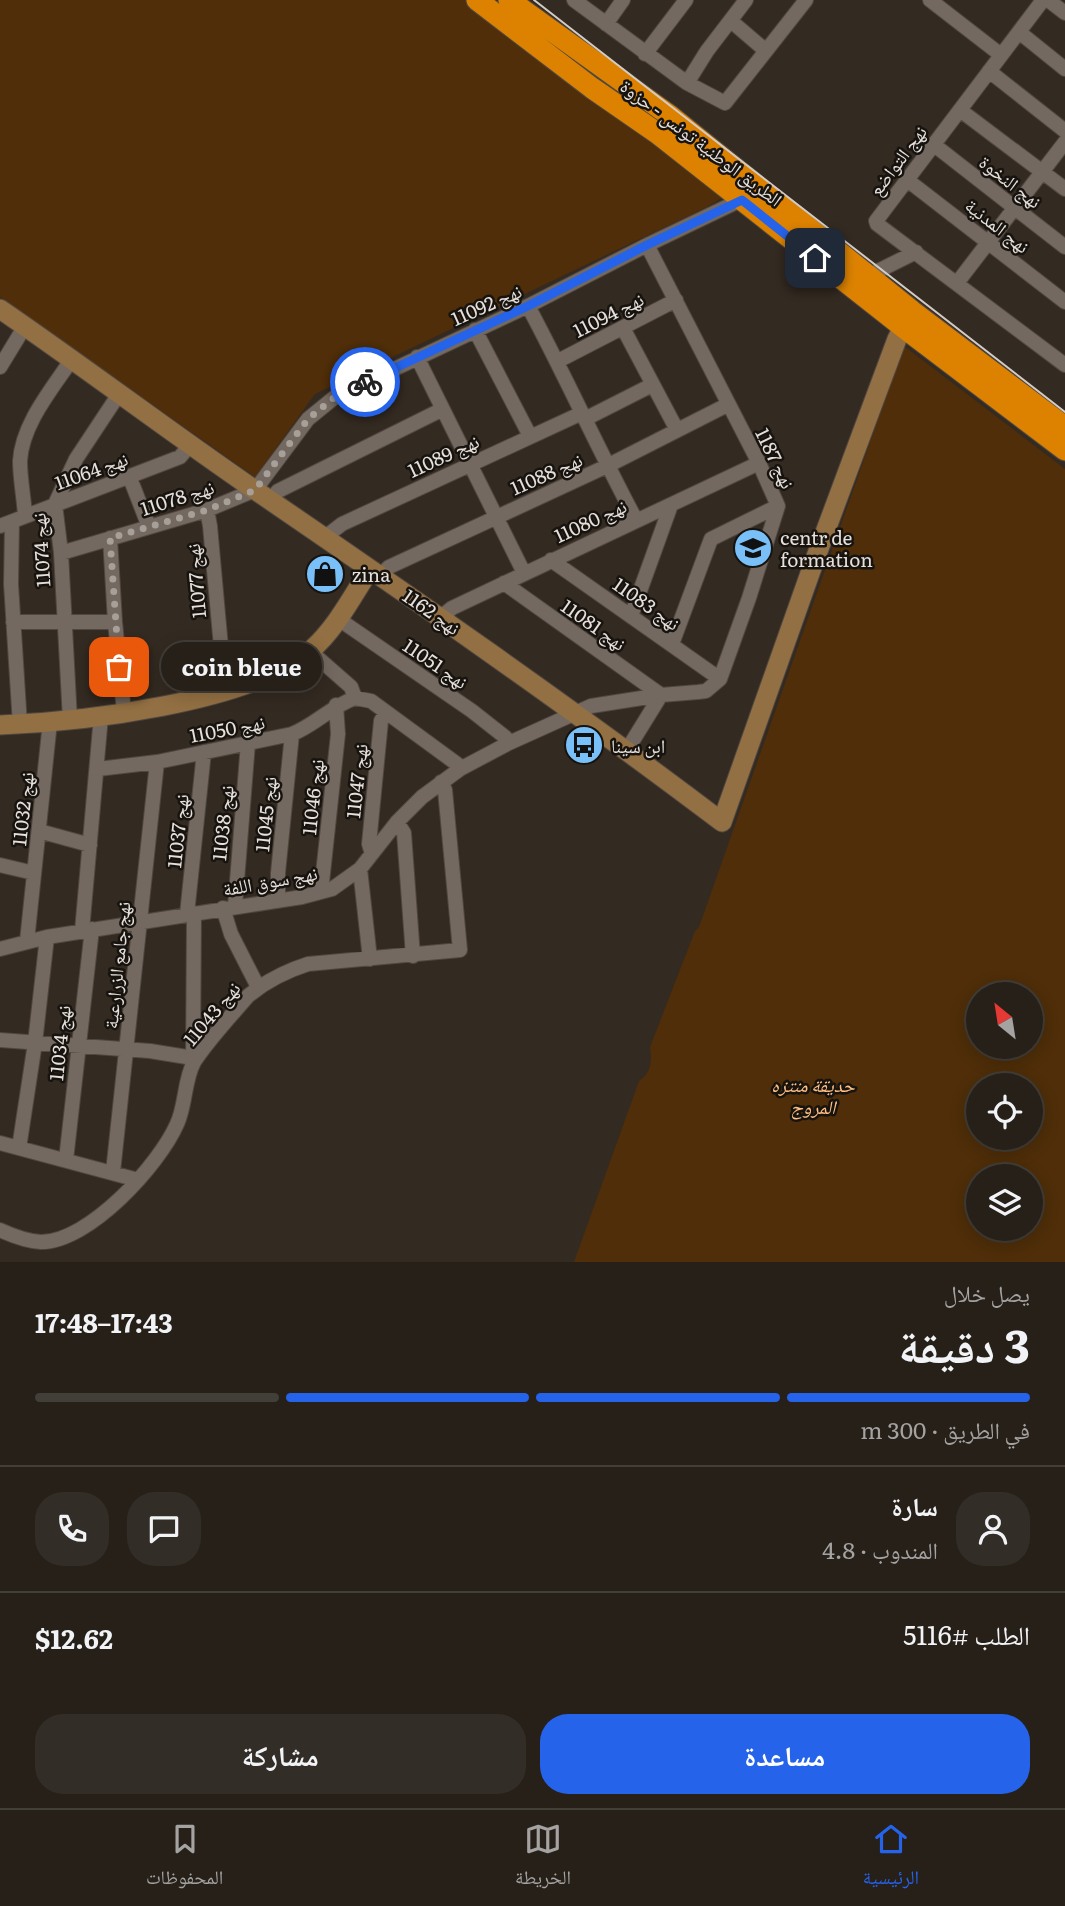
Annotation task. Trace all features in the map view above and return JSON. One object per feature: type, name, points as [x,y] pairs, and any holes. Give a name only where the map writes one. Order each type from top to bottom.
[{"type":"highway","name":"الطريق الوطنية تونس - حزوة","points":[[477,0],[592,88],[657,133],[742,200],[1065,427]]},
{"type":"highway","name":"الطريق الوطنية تونس - حزوة","points":[[509,0],[669,115],[870,275],[908,319],[1065,450]]},
{"type":"street","points":[[574,0],[687,83],[725,103],[806,0]]},
{"type":"street","points":[[606,24],[623,0]]},
{"type":"street","points":[[645,54],[686,0]]},
{"type":"street","points":[[687,83],[746,0]]},
{"type":"street","points":[[930,0],[1001,55]]},
{"type":"street","points":[[1045,0],[1065,13]]},
{"type":"street","name":"نهج التواضع","points":[[1045,0],[876,221],[1065,365]]},
{"type":"street","points":[[731,21],[766,51]]},
{"type":"street","points":[[1018,32],[1065,69]]},
{"type":"street","points":[[989,71],[1065,131]]},
{"type":"street","points":[[960,110],[1065,189]]},
{"type":"street","points":[[957,283],[1065,142]]},
{"type":"street","name":"نهج النخوة","points":[[933,144],[1065,247]]},
{"type":"street","name":"نهج المدنية","points":[[906,179],[1065,302]]},
{"type":"street","name":"نهج 11092","points":[[262,495],[292,438],[318,408],[335,397],[528,306],[762,188]]},
{"type":"street","name":"نهج 1187","points":[[647,245],[759,463],[778,506],[720,679]]},
{"type":"street","points":[[870,275],[916,252]]},
{"type":"street","name":"نهج 11094","points":[[558,361],[676,300]]},
{"type":"street","points":[[528,306],[636,520]]},
{"type":"street","name":"نهج 1162","points":[[0,309],[262,495],[441,617],[627,750],[722,822],[814,562],[908,319]]},
{"type":"street","points":[[0,367],[25,326]]},
{"type":"street","points":[[623,328],[677,430]]},
{"type":"street","points":[[475,330],[530,436]]},
{"type":"street","points":[[417,357],[524,573]]},
{"type":"street","points":[[20,724],[13,622],[12,521],[20,462],[23,443],[33,420],[72,359]]},
{"type":"street","name":"نهج 11089","points":[[324,538],[342,524],[469,464],[652,385]]},
{"type":"street","name":"نهج 11074","points":[[70,720],[61,553],[55,504],[76,459],[119,394]]},
{"type":"street","name":"نهج 11088","points":[[375,573],[607,466],[727,405]]},
{"type":"street","name":"نهج 11078","points":[[61,553],[278,491],[442,410]]},
{"type":"street","name":"نهج 11064","points":[[12,521],[180,457],[191,444]]},
{"type":"street","name":"نهج 11080","points":[[441,617],[452,608],[524,573],[759,463]]},
{"type":"street","points":[[130,478],[149,527]]},
{"type":"street","points":[[631,616],[671,505]]},
{"type":"street","points":[[672,644],[711,539],[778,506]]},
{"type":"street","name":"نهج 11077","points":[[207,510],[225,691]]},
{"type":"street","points":[[110,538],[124,712]]},
{"type":"street","name":"نهج 11083","points":[[551,560],[720,679]]},
{"type":"street","points":[[0,725],[70,720],[171,704],[225,691],[289,666],[310,651],[375,573]]},
{"type":"street","name":"نهج 11081","points":[[504,583],[661,695]]},
{"type":"street","name":"نهج 11051","points":[[337,618],[472,711],[509,743]]},
{"type":"street","points":[[13,622],[115,622]]},
{"type":"street","points":[[310,651],[351,687],[355,698],[371,701],[457,764],[460,769]]},
{"type":"street","points":[[573,713],[591,706],[706,691],[720,679]]},
{"type":"street","points":[[627,750],[661,695]]},
{"type":"street","name":"نهج 11050","points":[[98,769],[157,762],[292,734],[302,730],[336,705],[355,698]]},
{"type":"street","name":"نهج 11046","points":[[321,892],[338,734],[336,705]]},
{"type":"street","name":"نهج 11047","points":[[372,854],[369,844],[381,721],[386,712]]},
{"type":"street","name":"نهج سوق اللفة","points":[[0,948],[47,937],[332,889],[360,869],[409,808],[441,782],[509,743],[573,713]]},
{"type":"street","name":"نهج 11034","points":[[66,1160],[79,1047],[90,845],[101,716]]},
{"type":"street","name":"نهج 11032","points":[[27,941],[50,722]]},
{"type":"street","name":"نهج 11045","points":[[278,899],[278,873],[292,734]]},
{"type":"street","name":"نهج 11038","points":[[229,907],[248,743]]},
{"type":"street","name":"نهج 11037","points":[[193,1061],[190,914],[204,752]]},
{"type":"street","name":"نهج جامع الزرارعية","points":[[113,1172],[157,762]]},
{"type":"street","name":"نهج 11043","points":[[0,1230],[26,1240],[42,1242],[64,1238],[103,1216],[138,1180],[172,1134],[178,1122],[193,1061],[258,987],[286,971],[308,964],[460,950],[445,790],[441,782]]},
{"type":"street","points":[[397,822],[404,833],[413,956]]},
{"type":"street","points":[[40,831],[90,845]]},
{"type":"street","points":[[0,865],[34,873]]},
{"type":"street","points":[[360,869],[370,959]]},
{"type":"street","points":[[229,907],[230,934],[258,987]]},
{"type":"street","points":[[19,1148],[47,937]]},
{"type":"street","points":[[0,1040],[156,1052],[193,1061]]},
{"type":"street","points":[[0,1143],[138,1180]]},
{"type":"green space","points":[[0,0],[466,0],[562,76],[725,196],[315,394],[255,477],[0,297]]},
{"type":"green space","name":"حديقة منتزه المروج","points":[[904,346],[1065,469],[1065,1262],[574,1262],[639,1081],[650,1067],[650,1047],[695,931],[699,927]]},
{"type":"tram line","points":[[534,0],[1065,412]]},
{"type":"way so far","points":[[119,667],[110,538],[207,510],[255,490],[292,438],[318,408],[365,382]]},
{"type":"place","name":"centr de formation","points":[[753,548]]},
{"type":"place","name":"zina","points":[[325,574]]},
{"type":"place","name":"coin bleue","points":[[119,667]]},
{"type":"place","name":"ابن سينا","points":[[584,745]]},
{"type":"route","points":[[365,382],[528,306],[742,200],[815,258]]}]
